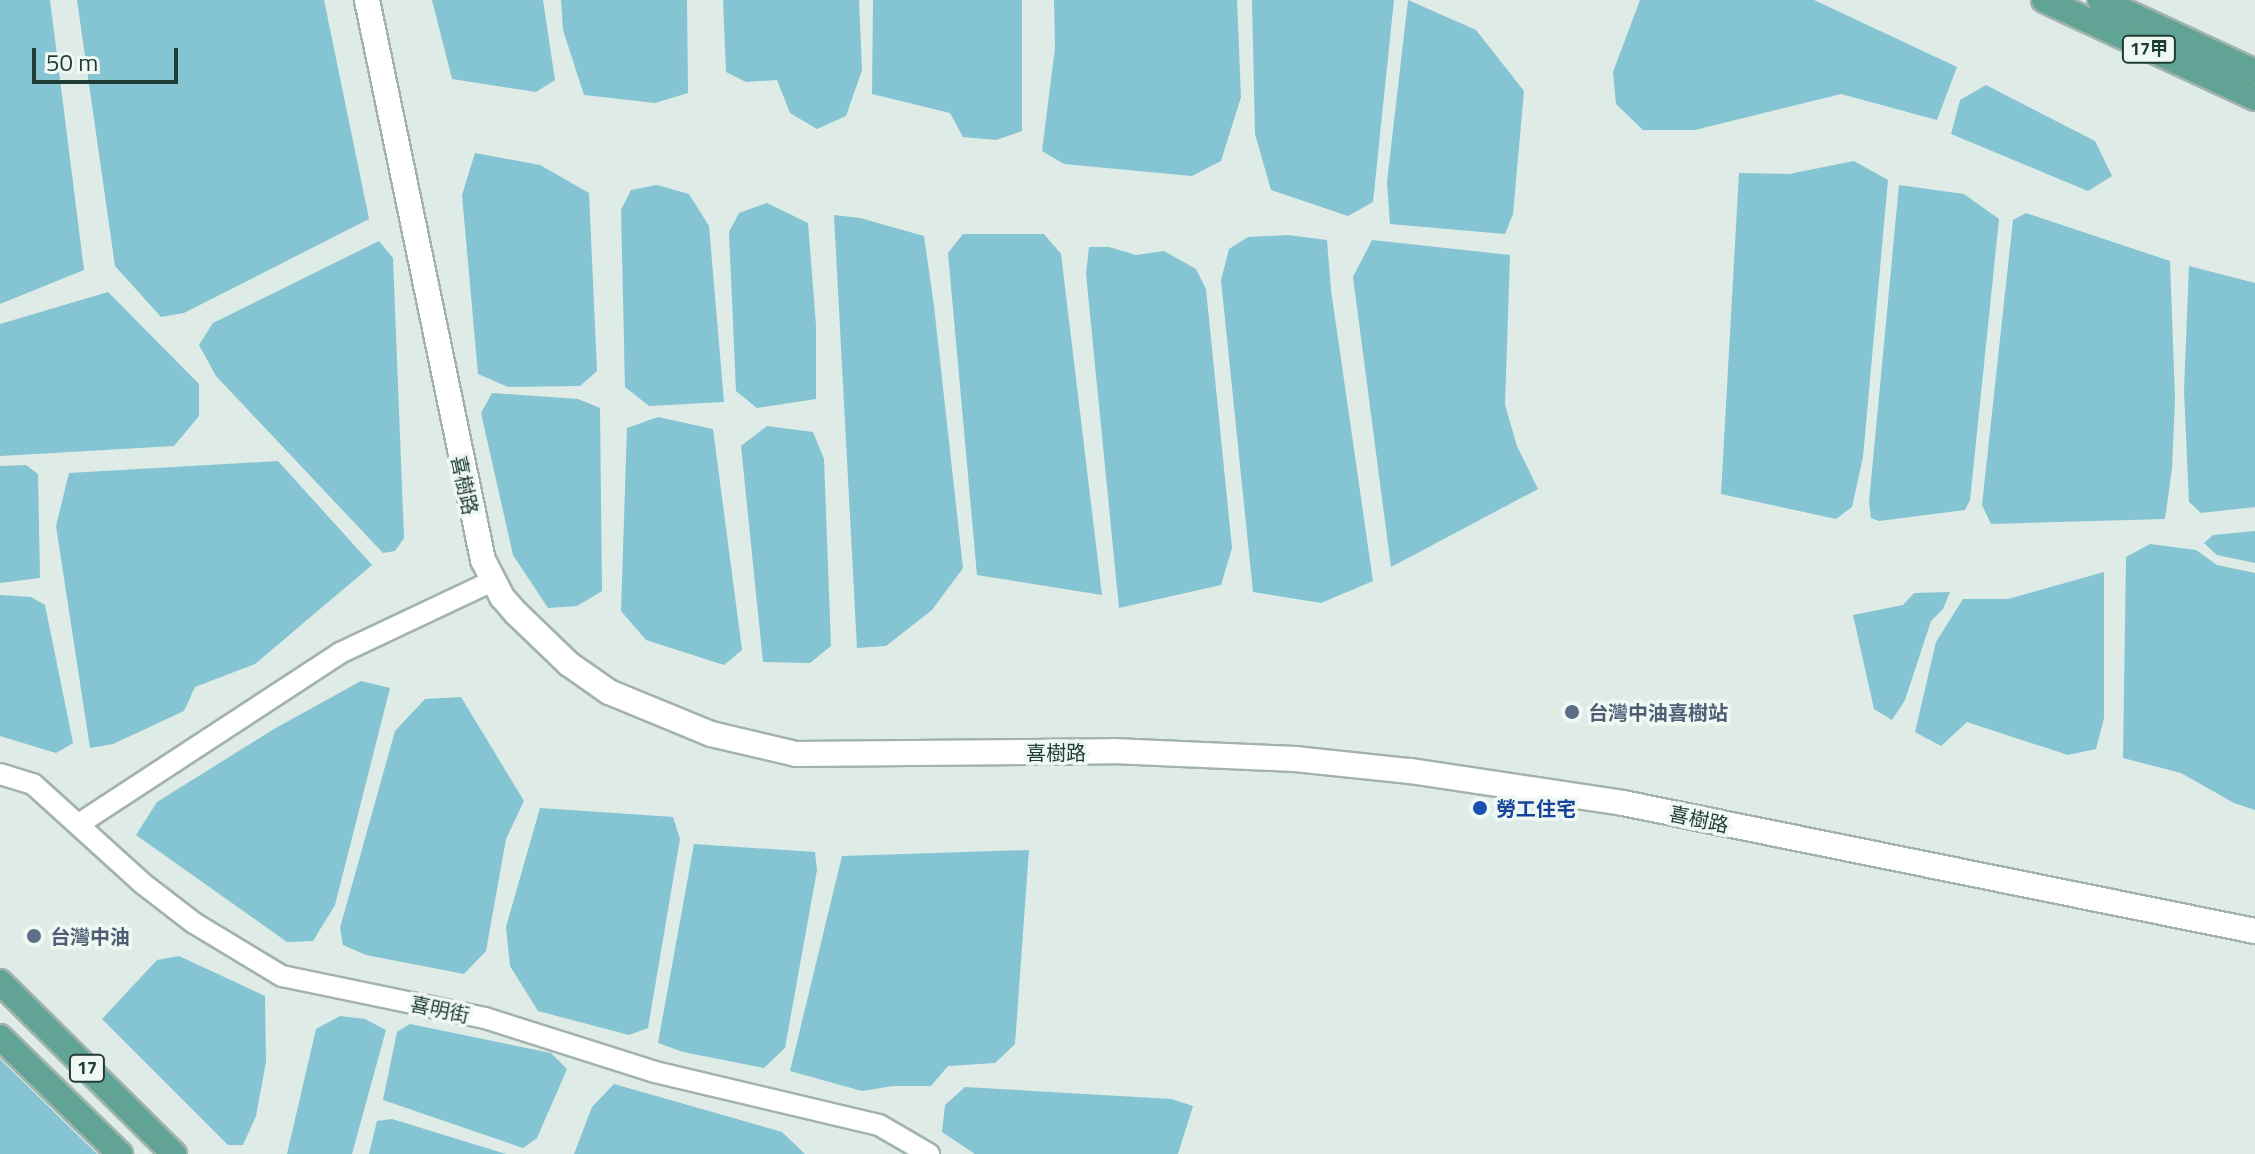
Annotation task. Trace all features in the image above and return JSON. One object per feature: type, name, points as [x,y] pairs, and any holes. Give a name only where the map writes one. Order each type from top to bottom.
[{"type":"main road","name":"17甲","points":[[2044,0],[2255,98]]},
{"type":"main road","name":"17甲","points":[[2100,0],[2255,72]]},
{"type":"main road","name":"17","points":[[0,982],[174,1154]]},
{"type":"main road","points":[[7,1044],[41,1022]]},
{"type":"main road","name":"17","points":[[7,1044],[120,1154]]},
{"type":"street","name":"喜樹路","points":[[367,0],[483,560],[502,597],[550,647],[609,692],[711,734],[769,749],[822,755],[1113,751],[1295,759],[1410,771],[1623,803],[2255,931]]},
{"type":"street","points":[[79,824],[340,653],[492,581]]},
{"type":"street","name":"喜明街","points":[[0,774],[33,784],[142,883],[194,923],[282,976],[485,1018],[655,1072],[879,1125],[929,1154]]},
{"type":"water","points":[[0,0],[50,0],[84,270],[0,304]]},
{"type":"water","points":[[77,0],[324,0],[369,219],[184,313],[161,317],[115,266]]},
{"type":"water","points":[[432,0],[543,0],[555,80],[536,92],[452,79]]},
{"type":"water","points":[[561,0],[687,0],[688,93],[655,103],[584,95],[563,30]]},
{"type":"water","points":[[723,0],[859,0],[862,70],[846,116],[817,129],[790,113],[777,80],[746,82],[726,72]]},
{"type":"water","points":[[873,0],[1022,0],[1022,131],[996,140],[963,137],[950,113],[872,94]]},
{"type":"water","points":[[1054,0],[1237,0],[1241,97],[1221,161],[1192,176],[1064,164],[1042,151],[1055,48]]},
{"type":"water","points":[[1252,0],[1394,0],[1373,202],[1348,216],[1271,190],[1255,134]]},
{"type":"water","points":[[1408,0],[1476,30],[1524,91],[1513,214],[1505,234],[1390,224],[1387,182]]},
{"type":"water","points":[[1640,0],[1814,0],[1957,67],[1937,120],[1841,94],[1695,130],[1643,130],[1616,104],[1613,72]]},
{"type":"water","points":[[1986,85],[2095,141],[2112,176],[2088,191],[1951,134],[1960,100]]},
{"type":"water","points":[[475,153],[540,165],[589,193],[597,371],[580,386],[508,387],[478,374],[462,195]]},
{"type":"water","points":[[1854,161],[1888,180],[1863,457],[1852,507],[1836,519],[1721,494],[1739,173],[1789,174]]},
{"type":"water","points":[[657,185],[689,194],[709,226],[724,402],[649,406],[625,387],[621,210],[631,190]]},
{"type":"water","points":[[1899,185],[1964,194],[1999,219],[1970,500],[1965,510],[1879,521],[1871,518],[1869,502]]},
{"type":"water","points":[[767,203],[808,223],[816,325],[816,399],[757,408],[736,391],[729,232],[739,213]]},
{"type":"water","points":[[2026,213],[2170,261],[2175,399],[2172,468],[2165,519],[1991,524],[1982,505],[2013,220]]},
{"type":"water","points":[[834,215],[860,218],[924,236],[934,306],[963,568],[932,610],[886,646],[857,648]]},
{"type":"water","points":[[963,234],[1044,234],[1061,254],[1102,595],[977,575],[948,253]]},
{"type":"water","points":[[1288,235],[1327,240],[1331,290],[1373,581],[1321,603],[1253,592],[1221,280],[1229,249],[1248,237]]},
{"type":"water","points":[[1372,240],[1510,255],[1505,405],[1517,446],[1538,489],[1391,567],[1353,277]]},
{"type":"water","points":[[379,241],[393,258],[404,538],[395,551],[383,553],[216,376],[199,345],[213,323]]},
{"type":"water","points":[[1089,247],[1109,247],[1136,255],[1164,251],[1196,269],[1206,289],[1232,548],[1221,585],[1119,608],[1086,274]]},
{"type":"water","points":[[2189,266],[2255,283],[2255,507],[2201,513],[2189,502],[2184,391]]},
{"type":"water","points":[[108,292],[199,384],[199,416],[174,446],[0,456],[0,324]]},
{"type":"water","points":[[492,393],[578,399],[600,408],[602,591],[577,606],[548,608],[513,555],[481,413]]},
{"type":"water","points":[[658,417],[713,429],[742,650],[724,665],[646,640],[621,611],[627,428]]},
{"type":"water","points":[[767,426],[813,432],[824,459],[831,646],[810,663],[763,662],[741,446]]},
{"type":"water","points":[[278,461],[372,565],[255,664],[195,687],[184,711],[113,744],[90,748],[56,526],[69,473]]},
{"type":"water","points":[[26,465],[38,474],[40,578],[0,583],[0,466]]},
{"type":"water","points":[[2255,531],[2255,563],[2217,555],[2204,543],[2213,535]]},
{"type":"water","points":[[2150,544],[2196,550],[2217,565],[2255,573],[2255,810],[2234,803],[2181,773],[2123,758],[2126,557]]},
{"type":"water","points":[[2104,572],[2104,718],[2096,749],[2068,755],[1967,722],[1941,746],[1915,732],[1936,642],[1963,599],[2008,599]]},
{"type":"water","points":[[1950,592],[1943,609],[1931,621],[1905,700],[1892,720],[1874,709],[1853,615],[1903,605],[1914,593]]},
{"type":"water","points":[[0,595],[31,597],[45,605],[73,743],[56,753],[0,736]]},
{"type":"water","points":[[361,681],[390,688],[335,905],[313,941],[287,942],[136,835],[157,802],[274,729]]},
{"type":"water","points":[[461,697],[524,801],[506,839],[486,951],[464,974],[366,955],[343,945],[340,928],[395,731],[425,699]]},
{"type":"water","points":[[540,808],[673,817],[680,839],[648,1028],[629,1035],[538,1011],[510,966],[506,927]]},
{"type":"water","points":[[694,844],[815,852],[817,870],[785,1048],[764,1068],[683,1052],[658,1043]]},
{"type":"water","points":[[1029,850],[1015,1044],[995,1063],[948,1066],[931,1086],[893,1086],[862,1091],[790,1071],[842,856]]},
{"type":"water","points":[[179,956],[265,996],[266,1062],[256,1116],[243,1145],[228,1145],[102,1019],[157,960]]},
{"type":"water","points":[[340,1016],[365,1019],[386,1030],[352,1154],[287,1154],[316,1029]]},
{"type":"water","points":[[410,1024],[551,1053],[567,1069],[537,1138],[523,1148],[383,1100],[397,1032]]},
{"type":"water","points":[[0,1059],[97,1154],[0,1154]]},
{"type":"water","points":[[614,1084],[782,1132],[805,1154],[574,1154],[592,1107]]},
{"type":"water","points":[[965,1087],[1171,1099],[1193,1106],[1178,1154],[975,1154],[942,1132],[945,1105]]},
{"type":"water","points":[[392,1119],[506,1154],[369,1154],[377,1121]]},
{"type":"place","name":"台灣中油喜樹站","points":[[1572,712]]},
{"type":"place","name":"勞工住宅","points":[[1480,808]]},
{"type":"place","name":"台灣中油","points":[[34,936]]}]
